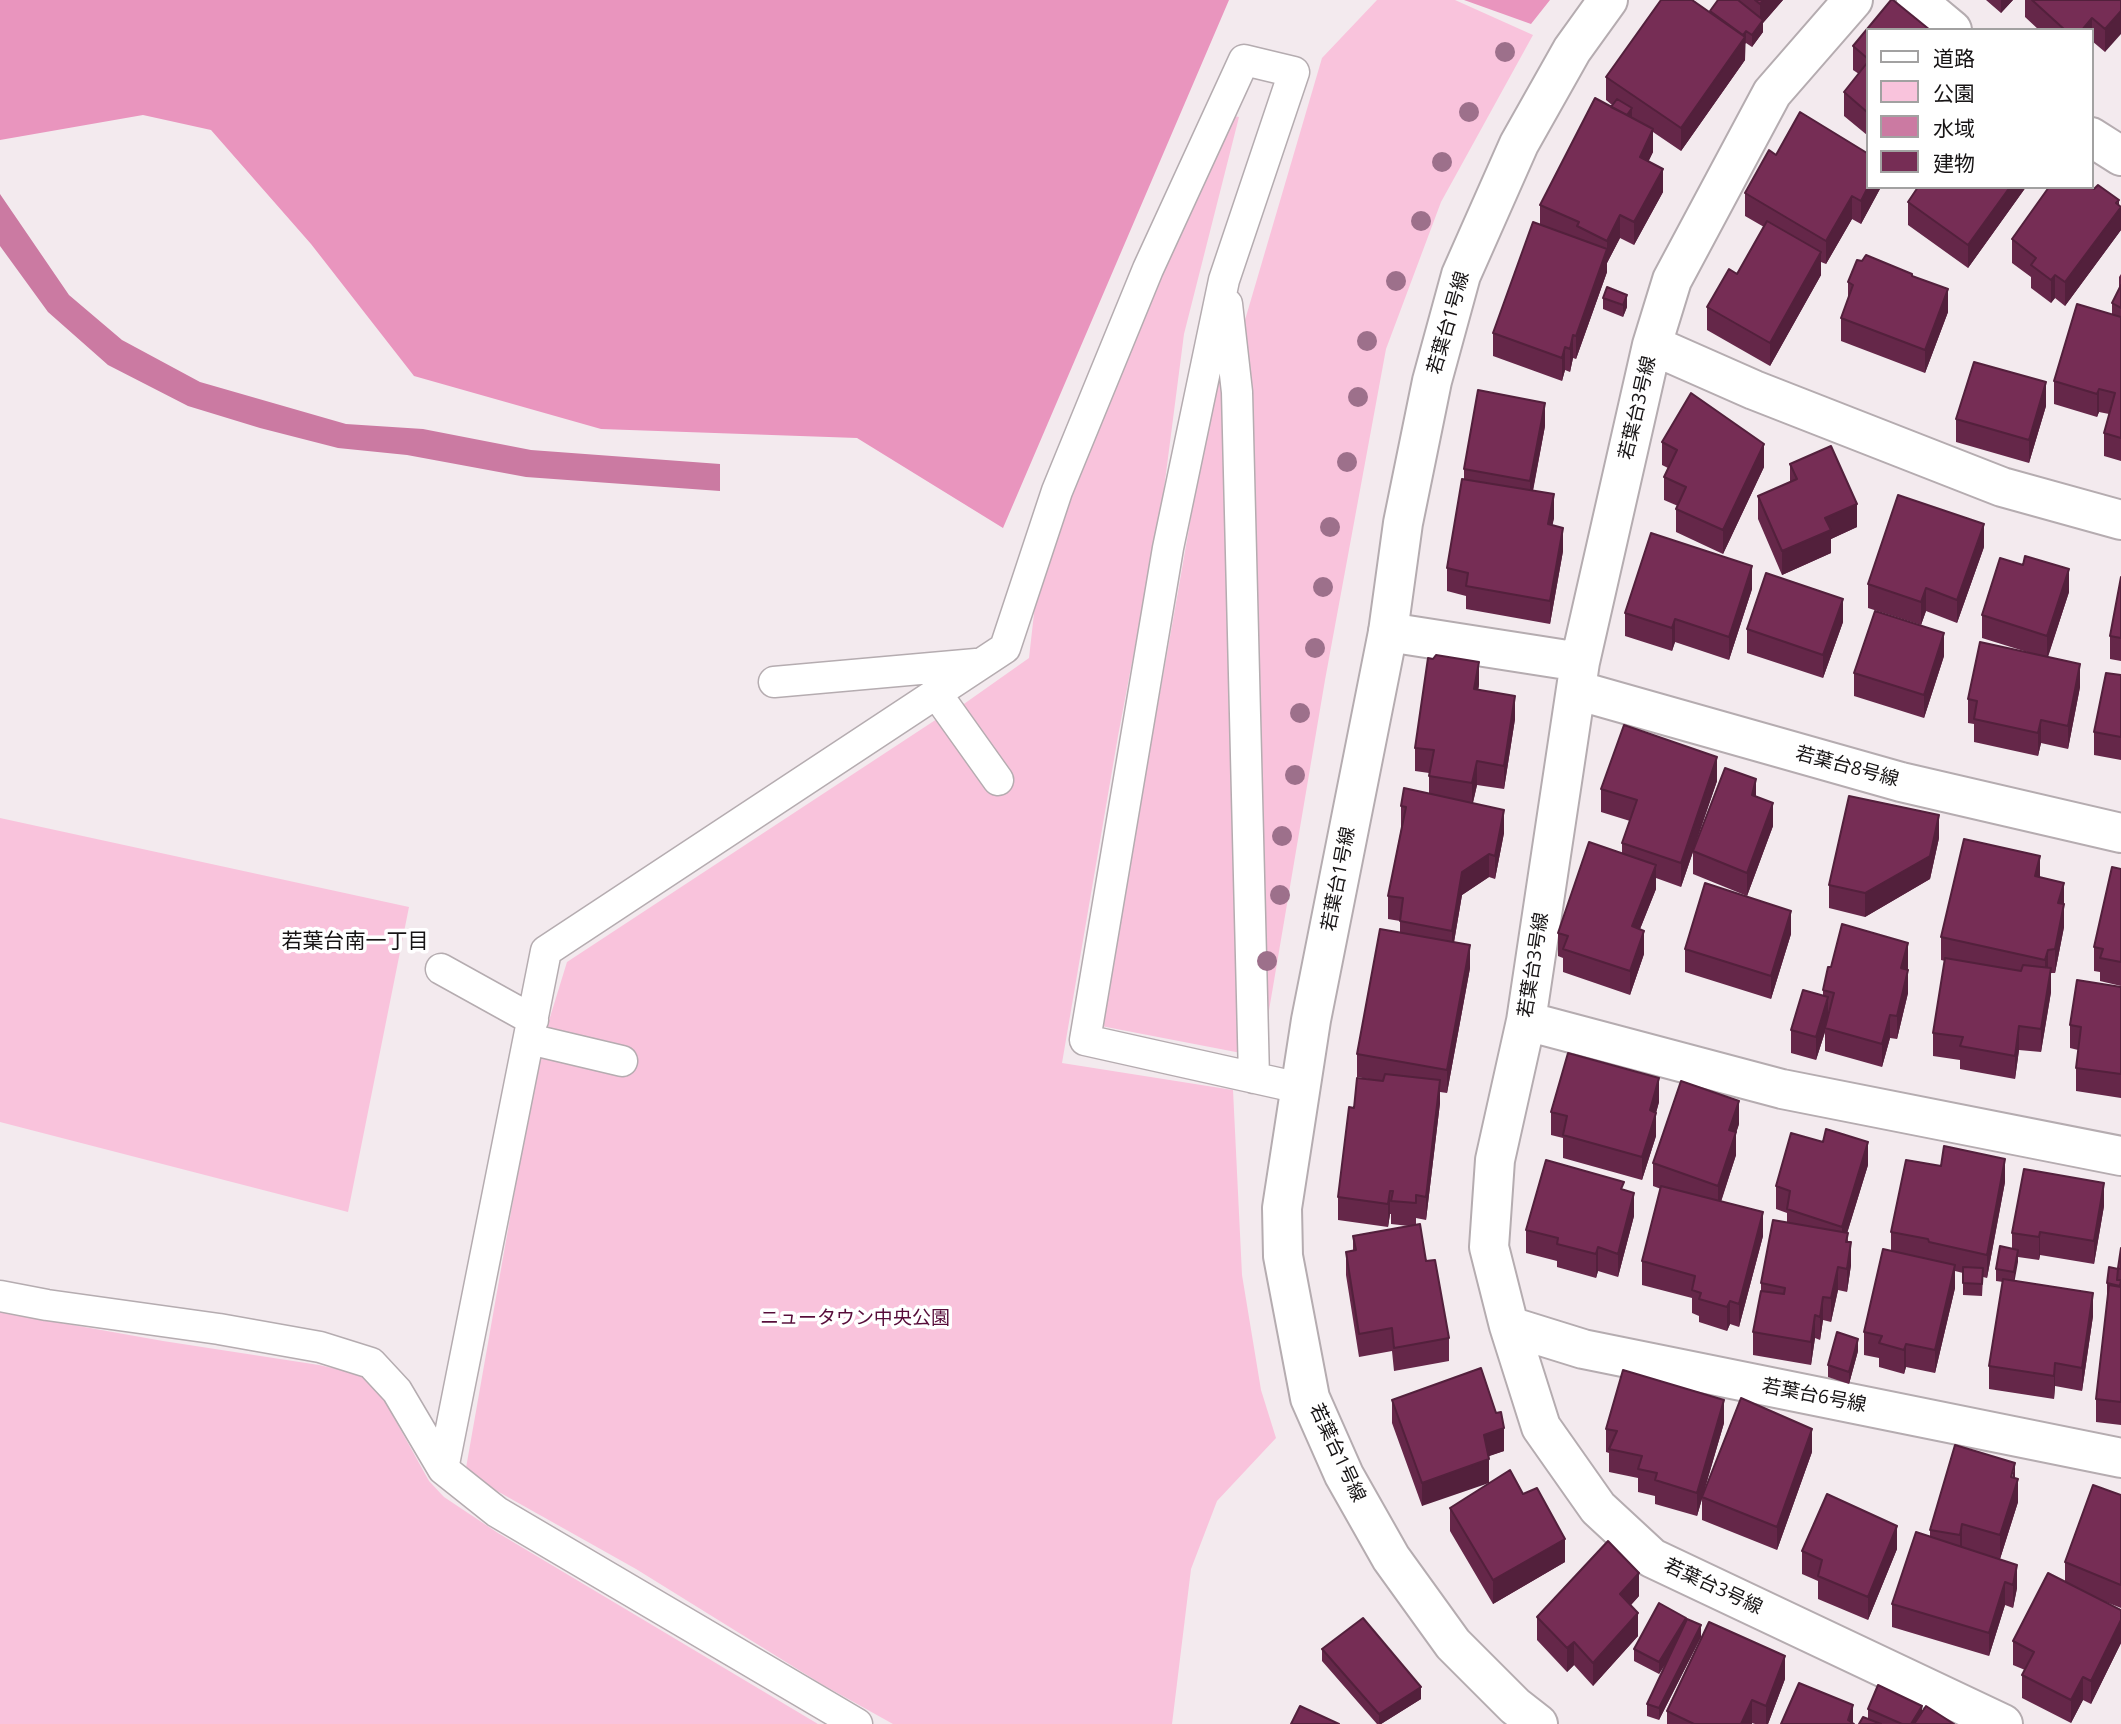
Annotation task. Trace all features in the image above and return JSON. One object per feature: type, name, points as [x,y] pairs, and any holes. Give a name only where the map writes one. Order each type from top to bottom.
[{"type":"street","name":"若葉台1号線","points":[[1519,1718],[1453,1644],[1391,1558],[1344,1475],[1310,1398],[1283,1256],[1282,1208],[1311,1020],[1388,632],[1403,523],[1432,382],[1461,275],[1519,144],[1572,50],[1608,0]]},
{"type":"street","name":"若葉台3号線","points":[[1853,0],[1772,93],[1672,280],[1652,345],[1578,676],[1526,1021],[1495,1160],[1489,1247],[1509,1326],[1541,1427],[1598,1507],[1652,1558],[2003,1724]]},
{"type":"street","points":[[1916,0],[1950,28]]},
{"type":"street","points":[[2093,138],[2121,156]]},
{"type":"street","points":[[1652,345],[1754,390],[2003,487],[2121,520]]},
{"type":"street","name":"若葉台8号線","points":[[1388,632],[1578,676],[1901,782],[2121,833]]},
{"type":"street","points":[[1526,1021],[1782,1089],[2121,1156]]},
{"type":"street","name":"若葉台6号線","points":[[1509,1326],[1583,1349],[2121,1458]]},
{"type":"lane","points":[[443,1469],[546,951],[1005,648],[1057,491],[1148,269],[1244,60],[1294,72],[1224,280],[1168,548],[1085,1041],[1300,1088]]},
{"type":"lane","points":[[1224,280],[1237,393],[1254,1078]]},
{"type":"lane","points":[[774,682],[982,664]]},
{"type":"lane","points":[[936,693],[998,780]]},
{"type":"lane","points":[[441,969],[531,1030],[622,1061]]},
{"type":"lane","points":[[0,1296],[320,1347],[372,1363],[397,1391],[443,1469],[497,1512],[856,1724]]},
{"type":"green space","points":[[1377,0],[1455,0],[1533,35],[1441,202],[1386,349],[1325,680],[1266,1028],[1245,320],[1322,58]]},
{"type":"green space","name":"ニュータウン中央公園","points":[[1228,115],[1239,117],[1184,334],[1162,504],[1118,736],[1062,1063],[1233,1090],[1242,1275],[1261,1390],[1276,1438],[1217,1501],[1191,1569],[1172,1724],[893,1724],[823,1685],[636,1569],[481,1482],[466,1468],[539,1053],[567,962],[943,715],[990,791],[961,706],[1029,658],[1038,578]]},
{"type":"green space","points":[[1222,331],[1241,1053],[1101,1026]]},
{"type":"green space","points":[[0,818],[409,907],[348,1212],[0,1122]]},
{"type":"green space","points":[[0,1312],[319,1365],[363,1375],[382,1396],[429,1481],[444,1497],[498,1533],[818,1724],[0,1724]]},
{"type":"shaded area","points":[[0,0],[1229,0],[1003,528],[857,438],[601,429],[414,376],[311,244],[211,130],[143,115],[0,140]]},
{"type":"shaded area","points":[[1464,0],[1550,0],[1531,24]]},
{"type":"water","points":[[0,194],[69,295],[122,340],[200,382],[346,424],[423,429],[531,450],[720,464],[720,491],[526,477],[407,455],[338,448],[188,406],[108,365],[48,312],[0,246]]},
{"type":"building","points":[[1661,0],[1692,0],[1745,37],[1681,128],[1606,77]]},
{"type":"building","points":[[1718,0],[1738,0],[1763,20],[1752,35],[1746,31],[1743,35],[1710,11]]},
{"type":"building","points":[[1893,0],[1928,28],[1868,28]]},
{"type":"building","points":[[2032,0],[2121,0],[2121,11],[2105,29],[2092,18],[2084,28],[2063,28]]},
{"type":"building","points":[[1866,30],[1866,57],[1853,46]]},
{"type":"building","points":[[1866,64],[1866,111],[1844,92]]},
{"type":"building","points":[[1595,98],[1653,129],[1640,157],[1663,169],[1634,222],[1620,215],[1607,241],[1577,226],[1579,222],[1540,205]]},
{"type":"building","points":[[1617,99],[1632,108],[1627,115],[1611,107]]},
{"type":"building","points":[[1800,112],[1866,152],[1867,189],[1861,201],[1852,196],[1826,241],[1745,193],[1769,150],[1776,155]]},
{"type":"building","points":[[2098,185],[2119,200],[2116,203],[2121,207],[2065,282],[2055,275],[2051,280],[2031,265],[2036,258],[2012,239],[2048,189],[2094,189]]},
{"type":"building","points":[[1917,189],[2009,189],[1968,245],[1908,202]]},
{"type":"building","points":[[1767,221],[1821,252],[1770,343],[1707,307],[1729,269],[1737,274]]},
{"type":"building","points":[[1533,222],[1607,249],[1576,336],[1573,335],[1570,349],[1565,347],[1562,358],[1493,333]]},
{"type":"building","points":[[1866,255],[1948,289],[1925,350],[1841,318],[1853,285],[1848,282],[1857,260],[1862,261]]},
{"type":"building","points":[[2121,285],[2121,308],[2112,303]]},
{"type":"building","points":[[1607,287],[1627,295],[1623,305],[1603,298]]},
{"type":"building","points":[[2077,304],[2121,317],[2121,438],[2104,433],[2115,393],[2099,389],[2097,394],[2054,381]]},
{"type":"building","points":[[1974,362],[2046,382],[2029,440],[1956,419]]},
{"type":"building","points":[[1478,390],[1545,403],[1530,481],[1464,469]]},
{"type":"building","points":[[1691,393],[1764,444],[1723,530],[1676,509],[1686,487],[1664,477],[1677,450],[1662,442]]},
{"type":"building","points":[[1831,446],[1857,504],[1825,518],[1831,530],[1782,551],[1758,496],[1797,479],[1790,464]]},
{"type":"building","points":[[1462,479],[1554,494],[1548,524],[1563,528],[1550,601],[1466,586],[1468,573],[1447,568]]},
{"type":"building","points":[[1898,495],[1984,524],[1957,600],[1926,588],[1921,602],[1868,584]]},
{"type":"building","points":[[1651,533],[1752,566],[1729,637],[1675,619],[1672,628],[1625,613]]},
{"type":"building","points":[[2025,556],[2069,569],[2047,636],[1982,615],[2000,558],[2023,565]]},
{"type":"building","points":[[1766,573],[1843,599],[1823,655],[1747,629]]},
{"type":"building","points":[[2121,577],[2121,638],[2110,636]]},
{"type":"building","points":[[1875,611],[1944,633],[1924,695],[1854,673]]},
{"type":"building","points":[[1980,642],[2080,664],[2068,726],[2041,720],[2038,733],[1974,719],[1977,701],[1968,699]]},
{"type":"building","points":[[1436,655],[1479,662],[1474,689],[1515,696],[1504,766],[1477,761],[1472,783],[1429,776],[1434,750],[1415,748],[1428,658],[1433,659]]},
{"type":"building","points":[[2106,673],[2121,675],[2121,737],[2094,732]]},
{"type":"building","points":[[1624,725],[1717,757],[1681,863],[1622,843],[1637,800],[1601,789]]},
{"type":"building","points":[[1725,768],[1756,779],[1752,795],[1773,803],[1747,873],[1693,851]]},
{"type":"building","points":[[1404,788],[1504,810],[1495,856],[1489,854],[1462,872],[1452,931],[1400,921],[1403,898],[1388,896],[1406,807],[1401,806]]},
{"type":"building","points":[[1849,796],[1939,815],[1930,856],[1865,893],[1829,885]]},
{"type":"building","points":[[1964,839],[2040,856],[2035,876],[2064,883],[2058,903],[2064,904],[2055,949],[2048,950],[2045,960],[1941,937]]},
{"type":"building","points":[[1589,842],[1656,865],[1632,926],[1644,931],[1630,971],[1563,949],[1568,936],[1558,933]]},
{"type":"building","points":[[2112,867],[2121,869],[2121,962],[2100,958],[2103,949],[2094,947]]},
{"type":"building","points":[[1705,883],[1791,911],[1771,976],[1685,949]]},
{"type":"building","points":[[1842,924],[1908,943],[1901,968],[1908,970],[1897,1016],[1890,1015],[1882,1044],[1825,1028],[1834,993],[1823,990]]},
{"type":"building","points":[[1380,929],[1470,945],[1447,1070],[1357,1054]]},
{"type":"building","points":[[1945,958],[2021,971],[2023,965],[2051,968],[2041,1029],[2019,1026],[2015,1056],[1960,1046],[1963,1037],[1933,1033]]},
{"type":"building","points":[[2077,980],[2121,987],[2121,1074],[2076,1068],[2081,1027],[2070,1025]]},
{"type":"building","points":[[1803,990],[1828,997],[1816,1037],[1791,1030]]},
{"type":"building","points":[[1568,1053],[1659,1078],[1650,1110],[1656,1113],[1642,1157],[1563,1135],[1567,1116],[1551,1112]]},
{"type":"building","points":[[1385,1074],[1440,1080],[1426,1197],[1416,1195],[1416,1203],[1391,1201],[1393,1191],[1390,1191],[1388,1204],[1338,1197],[1349,1107],[1354,1108],[1357,1078],[1383,1081]]},
{"type":"building","points":[[1681,1081],[1739,1101],[1729,1130],[1736,1132],[1718,1186],[1653,1163]]},
{"type":"building","points":[[1826,1129],[1868,1142],[1842,1227],[1787,1209],[1790,1191],[1776,1186],[1791,1133],[1823,1142]]},
{"type":"building","points":[[1944,1146],[2005,1159],[1987,1255],[1891,1232],[1906,1160],[1941,1166]]},
{"type":"building","points":[[1546,1160],[1624,1182],[1621,1189],[1634,1193],[1618,1254],[1598,1247],[1596,1254],[1557,1244],[1558,1238],[1526,1230]]},
{"type":"building","points":[[2024,1169],[2104,1183],[2094,1241],[2040,1232],[2039,1237],[2012,1233]]},
{"type":"building","points":[[1661,1186],[1763,1212],[1739,1304],[1730,1301],[1727,1307],[1699,1299],[1701,1293],[1692,1290],[1695,1276],[1642,1261]]},
{"type":"building","points":[[1773,1220],[1848,1233],[1846,1242],[1851,1242],[1847,1269],[1838,1267],[1831,1298],[1823,1297],[1820,1317],[1815,1315],[1811,1342],[1753,1332],[1761,1291],[1784,1294],[1785,1288],[1761,1283]]},
{"type":"building","points":[[1420,1224],[1426,1261],[1435,1260],[1449,1338],[1394,1348],[1392,1328],[1359,1334],[1346,1252],[1356,1250],[1353,1236]]},
{"type":"building","points":[[2000,1246],[2018,1250],[2014,1272],[1996,1269]]},
{"type":"building","points":[[2121,1248],[2121,1269],[2118,1268]]},
{"type":"building","points":[[1883,1249],[1955,1265],[1935,1350],[1906,1344],[1904,1350],[1879,1343],[1882,1336],[1864,1332]]},
{"type":"building","points":[[1963,1267],[1983,1268],[1982,1284],[1963,1283]]},
{"type":"building","points":[[2109,1267],[2118,1269],[2117,1280],[2121,1280],[2120,1286],[2107,1283]]},
{"type":"building","points":[[2003,1279],[2093,1293],[2082,1368],[2055,1363],[2054,1376],[1989,1366]]},
{"type":"building","points":[[2109,1285],[2121,1287],[2121,1402],[2096,1399]]},
{"type":"building","points":[[1837,1332],[1858,1339],[1849,1372],[1828,1365]]},
{"type":"building","points":[[1481,1368],[1496,1413],[1501,1412],[1504,1428],[1484,1435],[1489,1459],[1422,1483],[1392,1400]]},
{"type":"building","points":[[1623,1370],[1724,1400],[1697,1493],[1655,1480],[1657,1473],[1638,1469],[1642,1456],[1609,1449],[1617,1431],[1606,1429]]},
{"type":"building","points":[[1741,1398],[1812,1429],[1777,1527],[1702,1497]]},
{"type":"building","points":[[1955,1445],[2015,1463],[2011,1477],[2018,1479],[2000,1535],[1962,1524],[1960,1535],[1930,1530]]},
{"type":"building","points":[[1510,1470],[1523,1494],[1537,1488],[1565,1539],[1493,1580],[1450,1508]]},
{"type":"building","points":[[2093,1485],[2121,1495],[2121,1585],[2065,1562]]},
{"type":"building","points":[[1827,1494],[1897,1526],[1868,1597],[1818,1576],[1822,1560],[1802,1551]]},
{"type":"building","points":[[1916,1532],[2017,1565],[2013,1585],[2005,1582],[1989,1633],[1892,1604]]},
{"type":"building","points":[[1608,1541],[1639,1573],[1620,1594],[1638,1613],[1593,1663],[1574,1642],[1567,1648],[1537,1617]]},
{"type":"building","points":[[2048,1573],[2121,1610],[2121,1620],[2091,1681],[2083,1677],[2071,1700],[2022,1675],[2034,1652],[2013,1641]]},
{"type":"building","points":[[1659,1603],[1686,1618],[1659,1662],[1634,1649]]},
{"type":"building","points":[[1363,1618],[1421,1687],[1379,1714],[1322,1649]]},
{"type":"building","points":[[1687,1619],[1701,1625],[1659,1708],[1647,1704]]},
{"type":"building","points":[[1709,1622],[1785,1656],[1766,1706],[1752,1700],[1741,1724],[1694,1724],[1667,1711]]},
{"type":"building","points":[[1799,1683],[1853,1705],[1848,1720],[1854,1724],[1781,1724]]},
{"type":"building","points":[[1878,1685],[1922,1706],[1911,1724],[1902,1724],[1868,1709]]},
{"type":"building","points":[[1300,1706],[1339,1724],[1291,1724]]},
{"type":"building","points":[[1926,1706],[1954,1724],[1914,1724]]},
{"type":"building","points":[[1863,1717],[1881,1724],[1859,1724]]},
{"type":"district","name":"若葉台南一丁目","points":[[355,942]]}]
